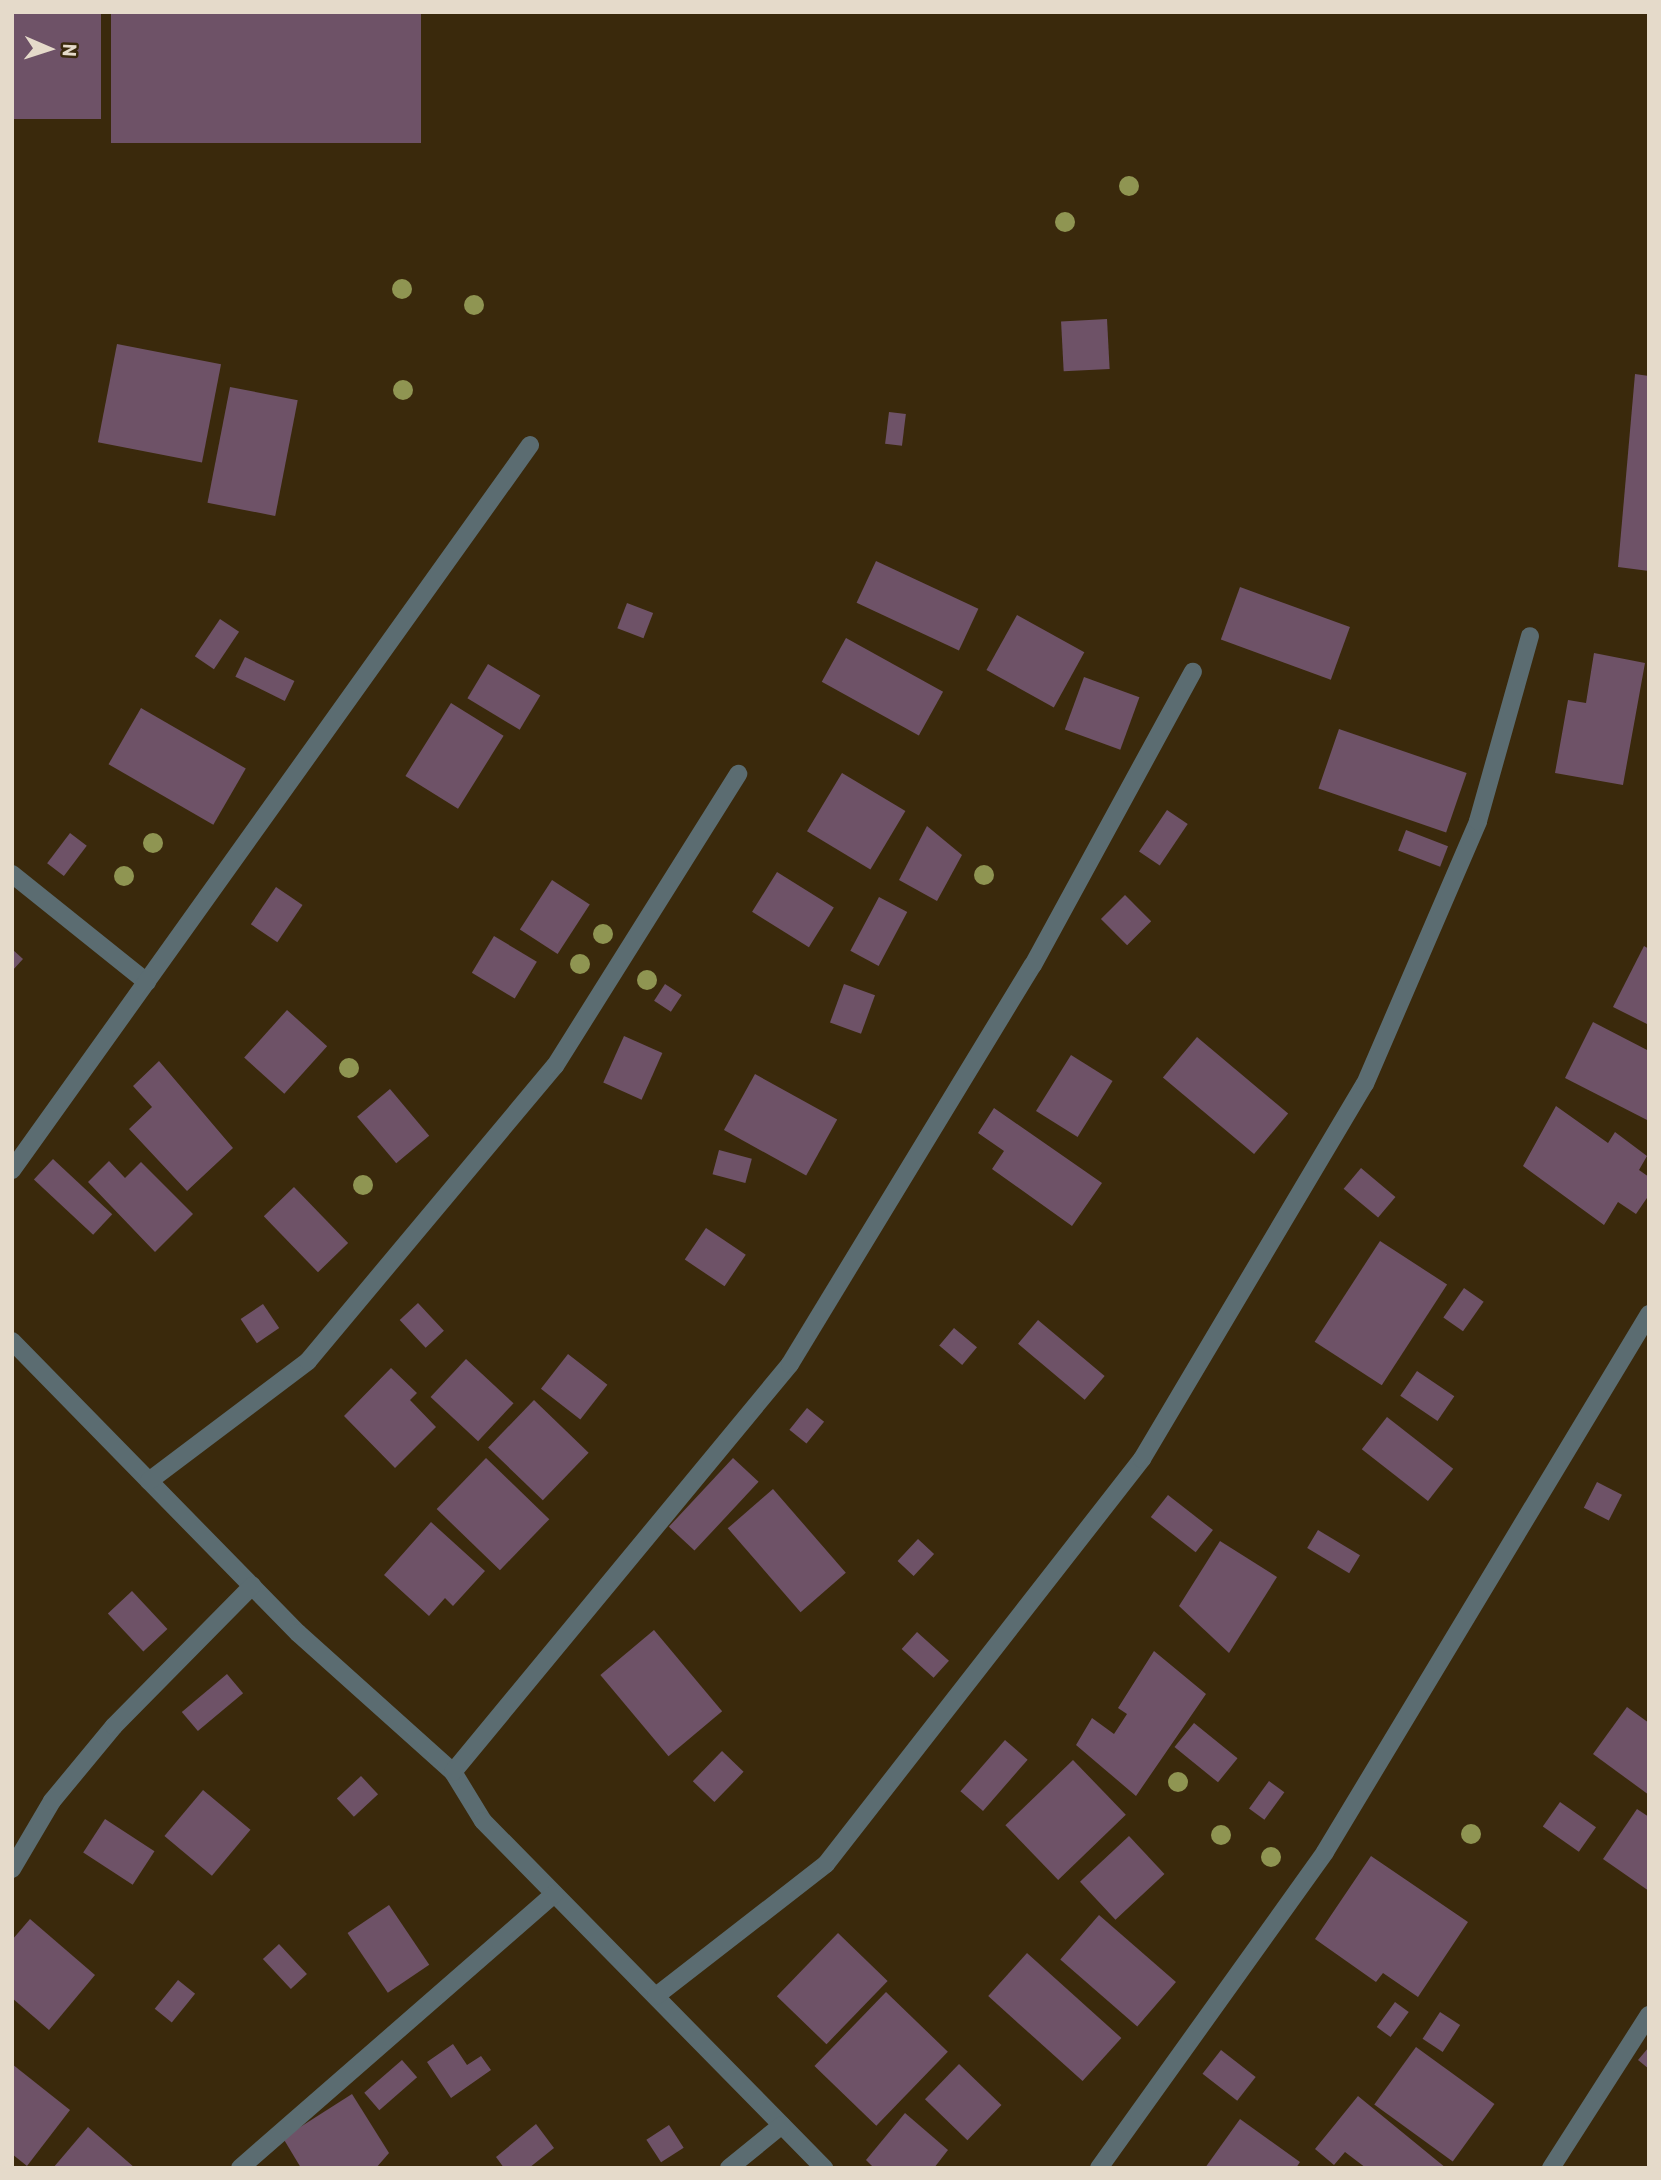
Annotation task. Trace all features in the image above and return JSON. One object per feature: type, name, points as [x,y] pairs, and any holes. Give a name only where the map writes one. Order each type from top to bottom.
[{"type":"street","points":[[12,1170],[530,445]]},
{"type":"street","points":[[656,1996],[826,1864],[1142,1459],[1376,1060],[1478,821],[1530,636]]},
{"type":"street","points":[[453,1773],[790,1364],[1033,965],[1193,672]]},
{"type":"street","points":[[149,1481],[308,1361],[537,1087],[738,774]]},
{"type":"street","points":[[12,874],[147,982]]},
{"type":"street","points":[[1099,2168],[1325,1852],[1649,1314]]},
{"type":"street","points":[[12,1341],[252,1586],[453,1773],[483,1821],[824,2168]]},
{"type":"street","points":[[12,1870],[52,1801],[114,1726],[252,1586]]},
{"type":"street","points":[[240,2168],[554,1894]]},
{"type":"street","points":[[1550,2168],[1649,2015]]},
{"type":"street","points":[[729,2168],[782,2125]]},
{"type":"building","points":[[12,12],[101,12],[101,119],[12,119]]},
{"type":"building","points":[[111,12],[421,12],[421,143],[111,143]]},
{"type":"building","points":[[1107,319],[1110,369],[1064,371],[1061,321]]},
{"type":"building","points":[[117,344],[221,364],[202,462],[98,442]]},
{"type":"building","points":[[1635,374],[1649,376],[1649,571],[1618,567]]},
{"type":"building","points":[[230,387],[298,400],[275,516],[207,503]]},
{"type":"building","points":[[889,412],[906,414],[902,446],[885,444]]},
{"type":"building","points":[[876,561],[978,609],[959,650],[857,603]]},
{"type":"building","points":[[1240,587],[1350,627],[1331,680],[1221,640]]},
{"type":"building","points":[[627,603],[653,613],[643,638],[617,628]]},
{"type":"building","points":[[1017,615],[1084,652],[1054,707],[986,670]]},
{"type":"building","points":[[220,619],[239,632],[214,669],[195,656]]},
{"type":"building","points":[[846,638],[943,692],[919,736],[822,682]]},
{"type":"building","points":[[1594,653],[1645,663],[1623,785],[1555,773],[1568,700],[1586,703]]},
{"type":"building","points":[[245,657],[294,681],[285,701],[235,677]]},
{"type":"building","points":[[488,664],[540,695],[520,730],[467,698]]},
{"type":"building","points":[[1084,677],[1139,697],[1120,750],[1065,730]]},
{"type":"building","points":[[451,703],[504,736],[458,809],[405,776]]},
{"type":"building","points":[[141,708],[246,768],[213,825],[108,764]]},
{"type":"building","points":[[1339,729],[1467,773],[1446,833],[1318,789]]},
{"type":"building","points":[[842,773],[905,811],[870,869],[807,831]]},
{"type":"building","points":[[1167,810],[1188,824],[1160,865],[1139,851]]},
{"type":"building","points":[[927,826],[962,855],[937,901],[899,880]]},
{"type":"building","points":[[1406,830],[1448,846],[1440,867],[1398,851]]},
{"type":"building","points":[[70,833],[87,846],[64,876],[47,863]]},
{"type":"building","points":[[777,872],[834,908],[809,947],[752,912]]},
{"type":"building","points":[[552,880],[590,905],[558,954],[520,929]]},
{"type":"building","points":[[276,887],[303,905],[277,942],[251,924]]},
{"type":"building","points":[[1125,895],[1151,921],[1127,945],[1101,919]]},
{"type":"building","points":[[879,897],[907,912],[879,966],[850,951]]},
{"type":"building","points":[[494,936],[537,962],[515,999],[472,973]]},
{"type":"building","points":[[1644,946],[1649,949],[1649,1025],[1613,1007]]},
{"type":"building","points":[[12,949],[23,959],[12,971]]},
{"type":"building","points":[[665,984],[682,995],[671,1012],[654,1001]]},
{"type":"building","points":[[844,984],[875,995],[861,1034],[830,1023]]},
{"type":"building","points":[[287,1010],[327,1046],[284,1094],[244,1058]]},
{"type":"building","points":[[1593,1022],[1649,1051],[1649,1121],[1565,1078]]},
{"type":"building","points":[[624,1036],[662,1053],[642,1100],[603,1083]]},
{"type":"building","points":[[1197,1037],[1288,1113],[1254,1154],[1163,1078]]},
{"type":"building","points":[[1071,1055],[1113,1081],[1078,1137],[1036,1111]]},
{"type":"building","points":[[159,1061],[233,1148],[187,1191],[129,1129],[152,1107],[133,1086]]},
{"type":"building","points":[[755,1074],[837,1120],[806,1176],[724,1130]]},
{"type":"building","points":[[390,1089],[429,1136],[396,1163],[357,1117]]},
{"type":"building","points":[[1556,1106],[1608,1143],[1615,1132],[1647,1156],[1639,1170],[1649,1177],[1649,1195],[1636,1214],[1618,1202],[1604,1225],[1523,1166]]},
{"type":"building","points":[[994,1108],[1102,1183],[1072,1226],[992,1169],[1004,1151],[978,1133]]},
{"type":"building","points":[[719,1150],[752,1159],[745,1183],[713,1174]]},
{"type":"building","points":[[53,1159],[112,1214],[93,1235],[34,1179]]},
{"type":"building","points":[[109,1161],[125,1178],[141,1162],[193,1214],[155,1252],[88,1182]]},
{"type":"building","points":[[1361,1168],[1395,1197],[1378,1218],[1344,1189]]},
{"type":"building","points":[[294,1187],[348,1243],[318,1272],[264,1216]]},
{"type":"building","points":[[706,1228],[746,1255],[725,1286],[685,1260]]},
{"type":"building","points":[[1380,1241],[1447,1285],[1382,1385],[1315,1342]]},
{"type":"building","points":[[1464,1288],[1484,1302],[1463,1331],[1443,1317]]},
{"type":"building","points":[[418,1303],[444,1331],[426,1348],[400,1320]]},
{"type":"building","points":[[263,1304],[279,1328],[257,1343],[241,1319]]},
{"type":"building","points":[[1038,1320],[1105,1376],[1085,1400],[1018,1344]]},
{"type":"building","points":[[954,1328],[977,1347],[962,1365],[939,1346]]},
{"type":"building","points":[[568,1354],[607,1385],[580,1419],[541,1389]]},
{"type":"building","points":[[466,1359],[514,1403],[478,1441],[431,1397]]},
{"type":"building","points":[[391,1368],[417,1393],[410,1400],[436,1427],[395,1468],[344,1416]]},
{"type":"building","points":[[1417,1371],[1454,1396],[1438,1421],[1400,1396]]},
{"type":"building","points":[[534,1400],[589,1453],[543,1500],[488,1447]]},
{"type":"building","points":[[807,1408],[824,1422],[806,1444],[789,1430]]},
{"type":"building","points":[[1387,1417],[1453,1469],[1428,1501],[1362,1449]]},
{"type":"building","points":[[486,1458],[549,1519],[500,1570],[437,1509]]},
{"type":"building","points":[[733,1458],[759,1482],[694,1551],[669,1527]]},
{"type":"building","points":[[1597,1482],[1622,1495],[1609,1521],[1584,1508]]},
{"type":"building","points":[[773,1489],[846,1573],[801,1612],[728,1528]]},
{"type":"building","points":[[1168,1495],[1213,1530],[1196,1552],[1151,1517]]},
{"type":"building","points":[[431,1522],[485,1571],[453,1606],[445,1598],[429,1616],[384,1575]]},
{"type":"building","points":[[1318,1530],[1360,1555],[1349,1573],[1307,1548]]},
{"type":"building","points":[[918,1539],[934,1554],[914,1576],[898,1561]]},
{"type":"building","points":[[1220,1541],[1277,1577],[1229,1653],[1179,1606]]},
{"type":"building","points":[[132,1591],[167,1629],[143,1652],[108,1614]]},
{"type":"building","points":[[654,1630],[722,1711],[669,1756],[600,1675]]},
{"type":"building","points":[[917,1632],[949,1661],[934,1678],[902,1649]]},
{"type":"building","points":[[1154,1651],[1206,1694],[1136,1796],[1076,1745],[1092,1718],[1114,1734],[1127,1714],[1118,1708]]},
{"type":"building","points":[[227,1674],[243,1693],[198,1731],[182,1712]]},
{"type":"building","points":[[1627,1707],[1649,1723],[1649,1795],[1593,1754]]},
{"type":"building","points":[[1194,1723],[1238,1758],[1218,1782],[1174,1747]]},
{"type":"building","points":[[1005,1740],[1028,1760],[983,1811],[960,1791]]},
{"type":"building","points":[[722,1751],[744,1772],[714,1802],[693,1781]]},
{"type":"building","points":[[1073,1760],[1126,1815],[1058,1880],[1005,1825]]},
{"type":"building","points":[[361,1776],[378,1794],[354,1817],[337,1799]]},
{"type":"building","points":[[1269,1781],[1284,1792],[1264,1820],[1249,1809]]},
{"type":"building","points":[[203,1790],[250,1830],[212,1876],[164,1836]]},
{"type":"building","points":[[1560,1802],[1596,1827],[1579,1852],[1543,1827]]},
{"type":"building","points":[[1637,1809],[1649,1817],[1649,1891],[1603,1859]]},
{"type":"building","points":[[105,1819],[154,1851],[133,1885],[83,1853]]},
{"type":"building","points":[[1129,1836],[1164,1874],[1115,1920],[1080,1882]]},
{"type":"building","points":[[1371,1856],[1468,1922],[1418,1997],[1383,1973],[1376,1982],[1315,1939]]},
{"type":"building","points":[[389,1905],[429,1965],[388,1993],[348,1933]]},
{"type":"building","points":[[1099,1915],[1176,1982],[1137,2026],[1060,1960]]},
{"type":"building","points":[[30,1919],[95,1975],[49,2030],[12,1998],[12,1940]]},
{"type":"building","points":[[838,1933],[888,1981],[827,2044],[777,1996]]},
{"type":"building","points":[[279,1944],[307,1974],[291,1989],[263,1959]]},
{"type":"building","points":[[1027,1953],[1121,2038],[1083,2081],[988,1996]]},
{"type":"building","points":[[178,1980],[195,1994],[172,2023],[155,2009]]},
{"type":"building","points":[[886,1992],[948,2052],[876,2126],[814,2066]]},
{"type":"building","points":[[1395,2002],[1409,2012],[1391,2037],[1377,2027]]},
{"type":"building","points":[[1440,2012],[1460,2025],[1443,2052],[1423,2039]]},
{"type":"building","points":[[453,2044],[467,2065],[481,2056],[491,2070],[451,2098],[427,2062]]},
{"type":"building","points":[[1416,2047],[1494,2104],[1453,2161],[1374,2104]]},
{"type":"building","points":[[1649,2047],[1649,2069],[1638,2060]]},
{"type":"building","points":[[1221,2050],[1256,2077],[1237,2101],[1203,2074]]},
{"type":"building","points":[[402,2060],[417,2077],[379,2110],[364,2093]]},
{"type":"building","points":[[12,2064],[70,2110],[27,2166],[12,2154]]},
{"type":"building","points":[[959,2064],[1001,2105],[967,2140],[925,2099]]},
{"type":"building","points":[[352,2094],[389,2153],[376,2168],[301,2168],[283,2138]]},
{"type":"building","points":[[1358,2096],[1446,2168],[1366,2168],[1345,2152],[1334,2165],[1315,2149]]},
{"type":"building","points":[[905,2113],[948,2150],[934,2168],[874,2168],[866,2160]]},
{"type":"building","points":[[1240,2119],[1300,2162],[1296,2168],[1205,2168]]},
{"type":"building","points":[[536,2124],[554,2148],[529,2168],[504,2168],[496,2157]]},
{"type":"building","points":[[669,2125],[684,2148],[661,2162],[646,2140]]},
{"type":"building","points":[[88,2127],[135,2168],[53,2168]]}]
